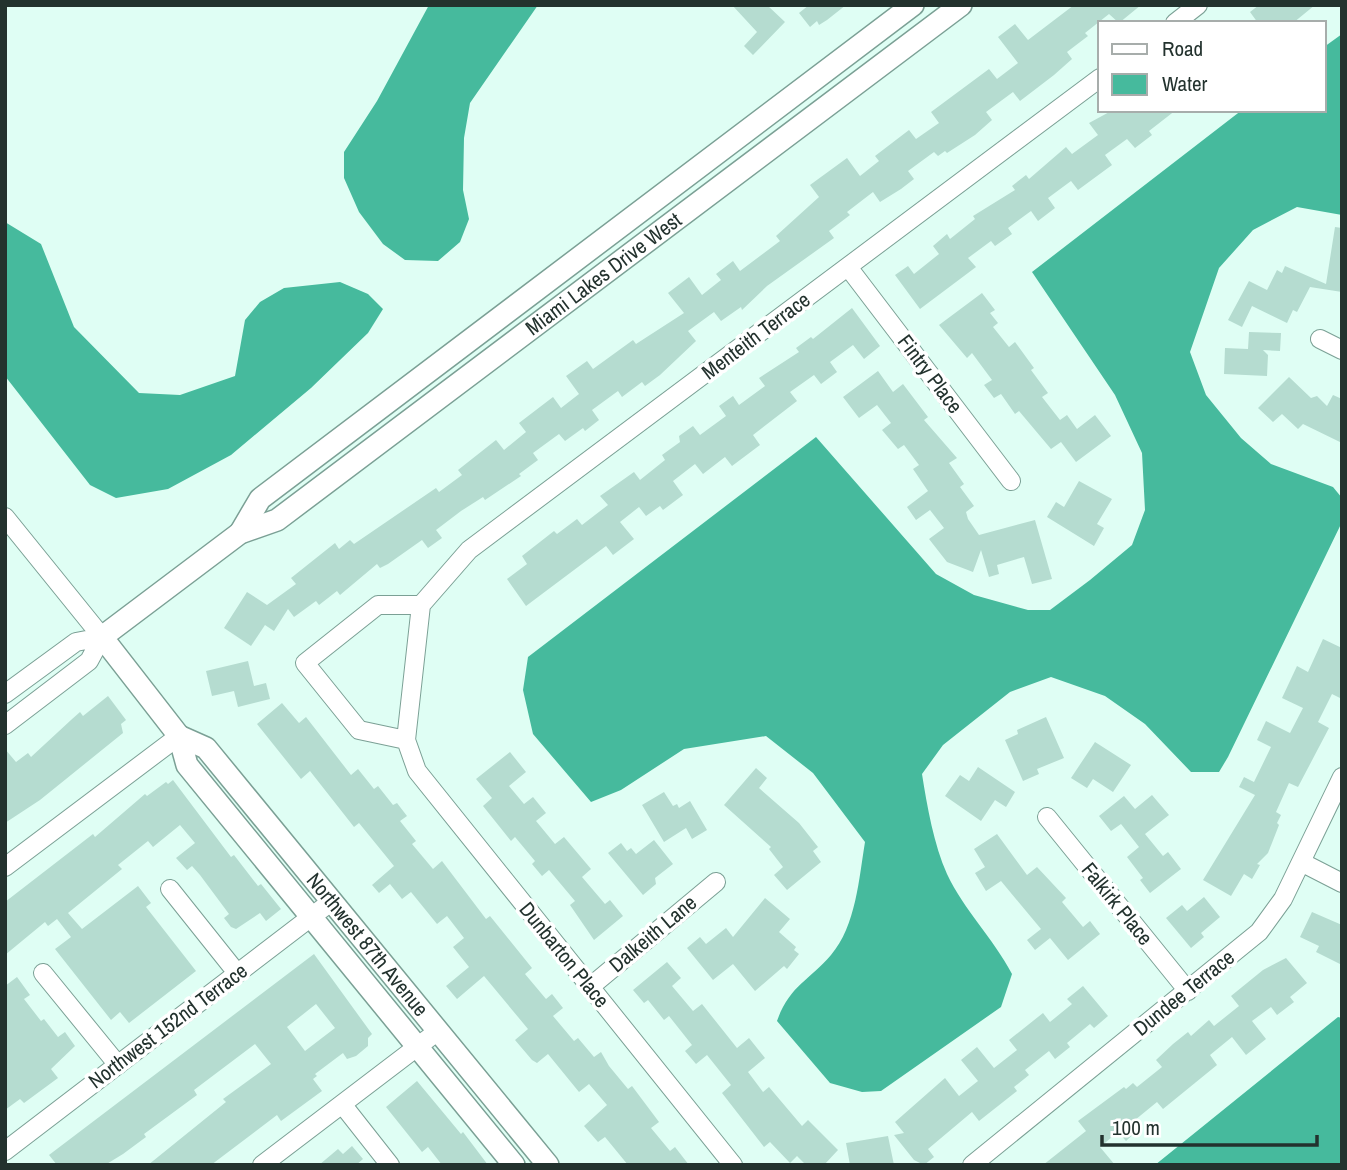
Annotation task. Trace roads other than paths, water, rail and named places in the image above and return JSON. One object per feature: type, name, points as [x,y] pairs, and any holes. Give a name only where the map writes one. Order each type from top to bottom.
[{"type":"main road","name":"Miami Lakes Drive West","points":[[240,533],[260,499],[270,491],[913,5]]},
{"type":"main road","name":"Miami Lakes Drive West","points":[[102,637],[240,533],[277,520],[961,5]]},
{"type":"main road","name":"Northwest 87th Avenue","points":[[102,637],[179,736],[187,765],[514,1165]]},
{"type":"main road","name":"Northwest 87th Avenue","points":[[179,736],[206,748],[548,1165]]},
{"type":"street","points":[[1178,21],[1198,5]]},
{"type":"street","name":"Menteith Terrace","points":[[421,605],[469,550],[1098,80]]},
{"type":"street","name":"Fintry Place","points":[[848,267],[1011,481]]},
{"type":"street","points":[[1320,340],[1342,350]]},
{"type":"street","name":"Northwest 87th Avenue","points":[[5,517],[102,637]]},
{"type":"street","points":[[406,740],[359,730],[305,663],[377,605],[421,605]]},
{"type":"street","name":"Dunbarton Place","points":[[421,605],[406,740],[416,771],[733,1165]]},
{"type":"street","points":[[5,694],[76,642],[102,637]]},
{"type":"street","points":[[5,725],[89,661],[102,637]]},
{"type":"street","points":[[5,867],[179,736]]},
{"type":"street","name":"Dundee Terrace","points":[[972,1165],[1259,932],[1283,899],[1342,777]]},
{"type":"street","name":"Falkirk Place","points":[[1047,817],[1188,991]]},
{"type":"street","points":[[1301,862],[1342,883]]},
{"type":"street","name":"Dalkeith Lane","points":[[590,987],[716,882]]},
{"type":"street","points":[[170,889],[236,974]]},
{"type":"street","name":"Northwest 152nd Terrace","points":[[5,1151],[332,901]]},
{"type":"street","points":[[43,972],[118,1065]]},
{"type":"street","points":[[261,1165],[438,1031]]},
{"type":"street","points":[[342,1104],[390,1165]]},
{"type":"water","points":[[429,5],[538,5],[470,103],[464,138],[463,190],[469,219],[460,242],[438,261],[405,260],[383,244],[359,212],[344,178],[344,152],[377,101]]},
{"type":"water","points":[[1342,34],[1342,215],[1297,207],[1253,230],[1219,268],[1190,352],[1206,395],[1241,438],[1271,464],[1333,487],[1342,498],[1342,522],[1219,772],[1191,772],[1145,724],[1105,696],[1051,677],[1010,692],[943,745],[922,774],[931,825],[942,863],[954,887],[1012,974],[1001,1007],[881,1091],[862,1092],[830,1083],[777,1021],[794,991],[831,955],[846,930],[855,901],[865,842],[813,773],[766,736],[684,749],[621,790],[591,802],[533,734],[523,690],[528,657],[816,437],[936,574],[974,595],[1028,610],[1050,610],[1090,580],[1132,545],[1145,510],[1142,453],[1115,395],[1032,272],[1239,112],[1326,112],[1326,46]]},
{"type":"water","points":[[5,222],[41,244],[74,327],[139,393],[180,395],[235,376],[245,320],[260,302],[284,288],[340,282],[368,294],[383,309],[368,333],[311,388],[231,455],[168,489],[116,498],[90,485],[5,376]]},
{"type":"water","points":[[1338,1017],[1342,1018],[1342,1165],[1155,1165]]}]
